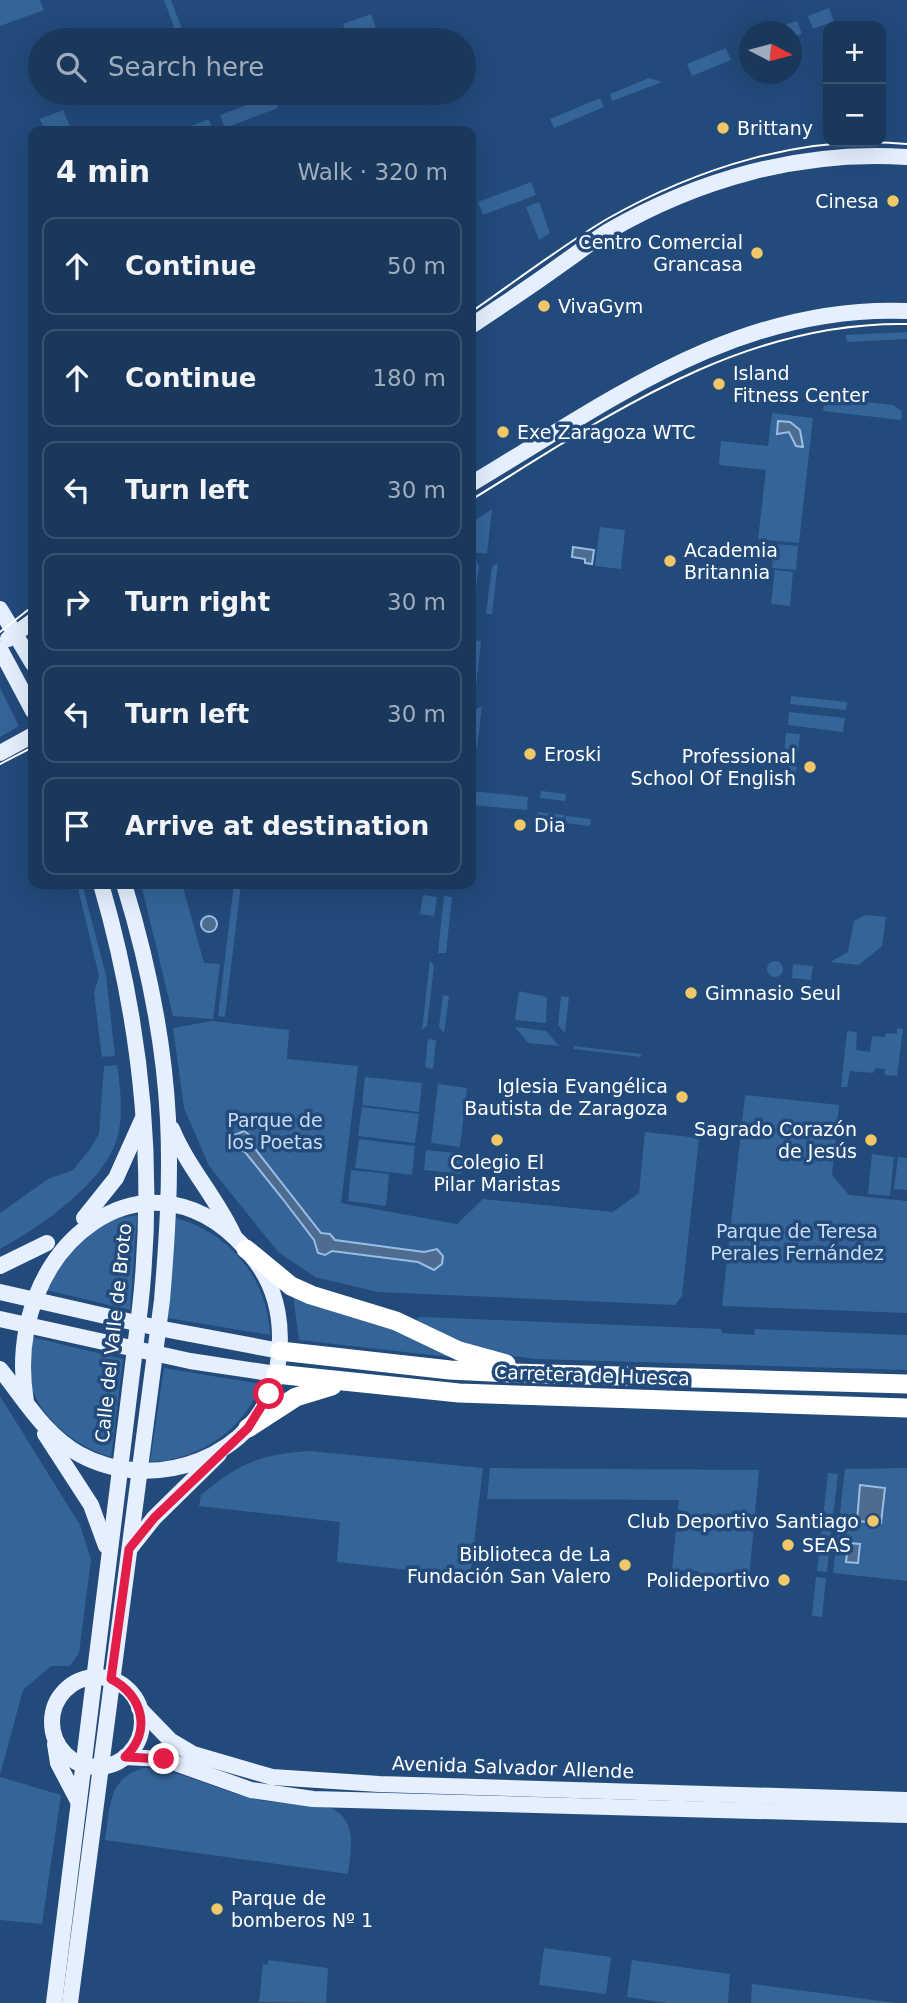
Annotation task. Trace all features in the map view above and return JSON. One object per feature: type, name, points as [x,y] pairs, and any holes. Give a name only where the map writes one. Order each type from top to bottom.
[{"type":"highway","points":[[241,1243],[291,1286],[311,1296],[407,1324],[450,1347],[488,1360],[576,1373]]},
{"type":"highway","name":"Carretera de Huesca","points":[[280,1351],[450,1370],[907,1384]]},
{"type":"highway","name":"Carretera de Huesca","points":[[276,1374],[473,1394],[907,1408]]},
{"type":"highway","points":[[248,1428],[296,1397],[327,1387],[354,1384]]},
{"type":"main road","points":[[476,323],[589,244],[678,195],[729,177],[785,164],[870,155],[907,157]]},
{"type":"main road","points":[[476,481],[654,373],[696,353],[775,327],[812,319],[907,311]]},
{"type":"main road","points":[[0,609],[28,655]]},
{"type":"main road","points":[[28,625],[0,647],[28,701]]},
{"type":"main road","points":[[0,753],[28,738]]},
{"type":"main road","name":"Calle del Valle de Broto","points":[[54,2003],[138,1324],[147,1204],[144,1115],[125,980],[102,889]]},
{"type":"main road","points":[[70,2003],[155,1353],[169,1206],[168,1118],[155,1013],[137,925],[126,889]]},
{"type":"main road","name":"Calle del Valle de Broto","points":[[83,1220],[116,1178],[144,1115]]},
{"type":"main road","points":[[129,1549],[154,1518],[248,1428],[265,1403],[276,1374],[280,1351],[277,1307],[265,1276],[187,1162],[168,1118]]},
{"type":"main road","points":[[0,1266],[55,1239],[83,1220],[125,1206],[169,1206],[211,1221],[241,1243]]},
{"type":"main road","points":[[26,1402],[13,1363],[6,1320],[27,1276],[55,1239]]},
{"type":"main road","points":[[0,1292],[138,1324],[280,1351]]},
{"type":"main road","points":[[6,1320],[155,1353],[276,1374]]},
{"type":"main road","points":[[0,1369],[26,1402]]},
{"type":"main road","name":"Calle del Valle de Broto","points":[[26,1402],[95,1513],[108,1555]]},
{"type":"main road","points":[[37,1420],[78,1453],[119,1468],[138,1471],[186,1465],[220,1452]]},
{"type":"main road","points":[[55,1738],[67,1756],[82,1764],[101,1767],[125,1757],[140,1735],[139,1708],[127,1689],[111,1679],[94,1677],[74,1684],[60,1696],[52,1720],[58,1763],[78,1801]]},
{"type":"main road","name":"Avenida Salvador Allende","points":[[139,1708],[163,1734],[193,1754],[272,1777],[379,1784],[907,1800]]},
{"type":"main road","name":"Avenida Salvador Allende","points":[[125,1757],[164,1759],[251,1790],[313,1799],[907,1815]]},
{"type":"green space","points":[[0,0],[40,0],[44,10],[0,26]]},
{"type":"green space","points":[[164,0],[171,0],[182,28],[174,28]]},
{"type":"green space","points":[[829,8],[834,21],[823,21],[823,25],[813,29],[808,16]]},
{"type":"green space","points":[[371,14],[376,28],[344,28],[343,24]]},
{"type":"green space","points":[[726,48],[731,60],[692,76],[687,64]]},
{"type":"green space","points":[[649,78],[662,82],[612,101],[610,94]]},
{"type":"green space","points":[[600,98],[604,107],[554,128],[550,119]]},
{"type":"green space","points":[[246,105],[277,105],[278,108],[230,126],[224,126],[220,115]]},
{"type":"green space","points":[[63,110],[70,126],[43,126],[40,119]]},
{"type":"green space","points":[[209,119],[211,126],[191,126]]},
{"type":"green space","points":[[531,182],[536,195],[483,215],[478,202]]},
{"type":"green space","points":[[539,202],[550,233],[539,240],[526,207]]},
{"type":"green space","points":[[907,332],[907,339],[847,342],[846,335]]},
{"type":"green space","points":[[825,398],[893,405],[902,411],[901,420],[823,411]]},
{"type":"green space","points":[[772,413],[813,418],[799,543],[758,539],[766,470],[719,465],[721,441],[768,446]]},
{"type":"green space","points":[[492,509],[487,554],[476,553],[476,520]]},
{"type":"green space","points":[[600,527],[625,530],[621,569],[595,566]]},
{"type":"green space","points":[[775,544],[798,546],[796,570],[772,568]]},
{"type":"green space","points":[[476,560],[479,566],[476,589]]},
{"type":"green space","points":[[498,563],[492,614],[486,614],[492,567]]},
{"type":"green space","points":[[775,570],[793,572],[790,606],[771,604]]},
{"type":"green space","points":[[476,640],[481,641],[476,688]]},
{"type":"green space","points":[[0,688],[19,726],[0,737]]},
{"type":"green space","points":[[791,696],[847,702],[846,710],[790,704]]},
{"type":"green space","points":[[482,706],[477,748],[476,747],[476,709]]},
{"type":"green space","points":[[789,712],[845,718],[843,732],[788,725]]},
{"type":"green space","points":[[786,733],[800,734],[795,781],[782,780]]},
{"type":"green space","points":[[476,791],[528,797],[527,810],[476,805]]},
{"type":"green space","points":[[541,791],[566,794],[565,801],[540,798]]},
{"type":"green space","points":[[538,812],[564,815],[563,823],[537,820]]},
{"type":"green space","points":[[566,816],[591,819],[590,826],[565,823]]},
{"type":"green space","points":[[78,889],[83,889],[106,975],[115,1056],[102,1057],[94,993],[99,976]]},
{"type":"green space","points":[[142,889],[183,889],[204,963],[220,964],[213,1019],[173,1016]]},
{"type":"green space","points":[[233,889],[240,889],[225,1017],[218,1016]]},
{"type":"green space","points":[[423,895],[437,897],[434,916],[420,914]]},
{"type":"green space","points":[[444,896],[452,897],[446,953],[438,953]]},
{"type":"green space","points":[[865,915],[886,917],[882,946],[859,965],[830,962],[848,952],[854,921]]},
{"type":"green space","points":[[430,960],[434,966],[427,1026],[422,1030]]},
{"type":"green space","points":[[772,961],[778,961],[783,969],[781,975],[772,977],[767,972],[767,966]]},
{"type":"green space","points":[[793,964],[813,966],[811,980],[792,978]]},
{"type":"green space","points":[[519,991],[547,997],[546,1023],[515,1020]]},
{"type":"green space","points":[[443,995],[449,996],[444,1033],[439,1027]]},
{"type":"green space","points":[[561,996],[569,997],[565,1033],[558,1025]]},
{"type":"green space","name":"Parque de los Poetas","points":[[212,1021],[289,1030],[287,1059],[358,1066],[341,1203],[457,1224],[483,1199],[613,1212],[639,1193],[645,1132],[699,1138],[682,1296],[675,1305],[378,1292],[315,1277],[278,1252],[209,1166],[184,1108],[173,1028]]},
{"type":"green space","points":[[515,1027],[546,1031],[559,1046],[528,1043]]},
{"type":"green space","points":[[897,1028],[903,1029],[897,1076],[885,1075],[885,1069],[875,1068],[873,1073],[850,1071],[847,1087],[841,1087],[847,1031],[857,1032],[856,1050],[870,1052],[872,1036],[897,1034]]},
{"type":"green space","points":[[428,1039],[436,1040],[433,1069],[425,1067]]},
{"type":"green space","points":[[574,1046],[641,1054],[641,1057],[574,1049]]},
{"type":"green space","points":[[117,1065],[121,1097],[119,1130],[103,1166],[89,1183],[54,1214],[0,1249],[0,1213],[48,1179],[73,1170],[90,1149],[99,1134],[104,1066]]},
{"type":"green space","points":[[365,1077],[422,1083],[419,1112],[362,1105]]},
{"type":"green space","points":[[438,1084],[467,1088],[460,1147],[431,1143]]},
{"type":"green space","name":"Parque de Teresa Perales Fernández","points":[[745,1095],[839,1105],[832,1175],[849,1195],[907,1201],[907,1313],[722,1306]]},
{"type":"green space","points":[[362,1107],[419,1114],[415,1143],[358,1136]]},
{"type":"green space","points":[[359,1139],[415,1146],[412,1175],[355,1168]]},
{"type":"green space","points":[[426,1150],[464,1154],[461,1174],[424,1170]]},
{"type":"green space","points":[[872,1154],[894,1157],[890,1196],[868,1194]]},
{"type":"green space","points":[[898,1157],[907,1158],[907,1190],[894,1189]]},
{"type":"green space","points":[[351,1170],[389,1174],[386,1206],[348,1201]]},
{"type":"green space","points":[[137,1215],[130,1310],[34,1287],[77,1239],[102,1224]]},
{"type":"green space","points":[[176,1218],[213,1235],[242,1261],[254,1277],[262,1295],[270,1335],[168,1318]]},
{"type":"green space","points":[[293,1295],[387,1323],[458,1358],[299,1340]]},
{"type":"green space","points":[[417,1318],[721,1329],[722,1333],[754,1335],[755,1329],[907,1335],[907,1370],[536,1359],[489,1353],[417,1323]]},
{"type":"green space","points":[[23,1335],[123,1359],[111,1457],[74,1439],[43,1409],[31,1385]]},
{"type":"green space","points":[[164,1368],[261,1384],[243,1415],[217,1440],[186,1455],[150,1462]]},
{"type":"green space","points":[[0,1396],[80,1525],[91,1560],[79,1653],[70,1666],[51,1666],[23,1690],[0,1775]]},
{"type":"green space","points":[[310,1451],[483,1468],[470,1577],[337,1562],[340,1522],[199,1506],[201,1495],[214,1484],[251,1462]]},
{"type":"green space","points":[[490,1468],[759,1470],[748,1590],[697,1585],[698,1571],[672,1570],[679,1500],[487,1499]]},
{"type":"green space","name":"Club Deportivo Santiago","points":[[907,1468],[907,1581],[833,1573],[845,1469]]},
{"type":"green space","points":[[828,1473],[838,1474],[833,1517],[823,1516]]},
{"type":"green space","points":[[822,1523],[832,1524],[827,1572],[817,1571]]},
{"type":"green space","points":[[816,1577],[826,1578],[822,1617],[812,1616]]},
{"type":"green space","points":[[146,1768],[176,1773],[250,1798],[332,1808],[345,1819],[350,1834],[348,1874],[105,1840],[110,1805],[118,1785],[124,1778]]},
{"type":"green space","points":[[0,1777],[61,1795],[42,1924],[0,1920]]},
{"type":"green space","points":[[544,1948],[611,1957],[606,1994],[539,1985]]},
{"type":"green space","points":[[268,1960],[328,1968],[326,2003],[259,2002],[263,1964],[268,1965]]},
{"type":"green space","points":[[632,1960],[730,1974],[728,2003],[666,2003],[627,1997]]},
{"type":"green space","points":[[752,1984],[896,2003],[751,2003]]},
{"type":"shaded area","points":[[778,421],[790,422],[800,430],[803,447],[796,446],[789,432],[777,434]]},
{"type":"shaded area","points":[[573,547],[594,550],[592,564],[585,563],[585,559],[572,557]]},
{"type":"shaded area","points":[[209,916],[215,918],[215,930],[209,932],[203,930],[201,924],[203,918]]},
{"type":"shaded area","points":[[244,1131],[252,1137],[253,1146],[321,1233],[330,1234],[335,1240],[424,1252],[437,1249],[443,1256],[442,1264],[434,1270],[418,1262],[332,1251],[325,1255],[318,1253],[314,1240],[282,1198],[245,1152],[234,1146],[235,1135]]},
{"type":"shaded area","points":[[860,1485],[885,1488],[881,1523],[857,1521]]},
{"type":"shaded area","points":[[848,1543],[860,1544],[858,1563],[846,1562]]},
{"type":"tram line","points":[[476,308],[607,219],[677,184],[714,170],[790,150],[829,144],[907,144]]},
{"type":"tram line","points":[[476,497],[625,407],[732,356],[788,339],[846,327],[907,324]]},
{"type":"tram line","points":[[0,632],[28,610]]},
{"type":"tram line","points":[[0,764],[28,750]]},
{"type":"place","name":"Brittany","points":[[723,128]]},
{"type":"place","name":"Cinesa","points":[[893,201]]},
{"type":"place","name":"Centro Comercial Grancasa","points":[[757,253]]},
{"type":"place","name":"VivaGym","points":[[544,306]]},
{"type":"place","name":"Island Fitness Center","points":[[719,384]]},
{"type":"place","name":"Exe Zaragoza WTC","points":[[503,432]]},
{"type":"place","name":"Academia Britannia","points":[[670,561]]},
{"type":"place","name":"Eroski","points":[[530,754]]},
{"type":"place","name":"Professional School Of English","points":[[810,767]]},
{"type":"place","name":"Dia","points":[[520,825]]},
{"type":"place","name":"Gimnasio Seul","points":[[691,993]]},
{"type":"place","name":"Iglesia Evangélica Bautista de Zaragoza","points":[[682,1097]]},
{"type":"place","name":"Colegio El Pilar Maristas","points":[[497,1140]]},
{"type":"place","name":"Sagrado Corazón de Jesús","points":[[871,1140]]},
{"type":"place","name":"Club Deportivo Santiago","points":[[873,1521]]},
{"type":"place","name":"SEAS","points":[[788,1545]]},
{"type":"place","name":"Biblioteca de La Fundación San Valero","points":[[625,1565]]},
{"type":"place","name":"Polideportivo","points":[[784,1580]]},
{"type":"place","name":"Parque de bomberos Nº 1","points":[[217,1909]]},
{"type":"route","points":[[164,1759],[125,1757],[138,1741],[141,1714],[132,1694],[111,1679],[129,1549],[161,1510],[248,1428],[269,1394]]}]
